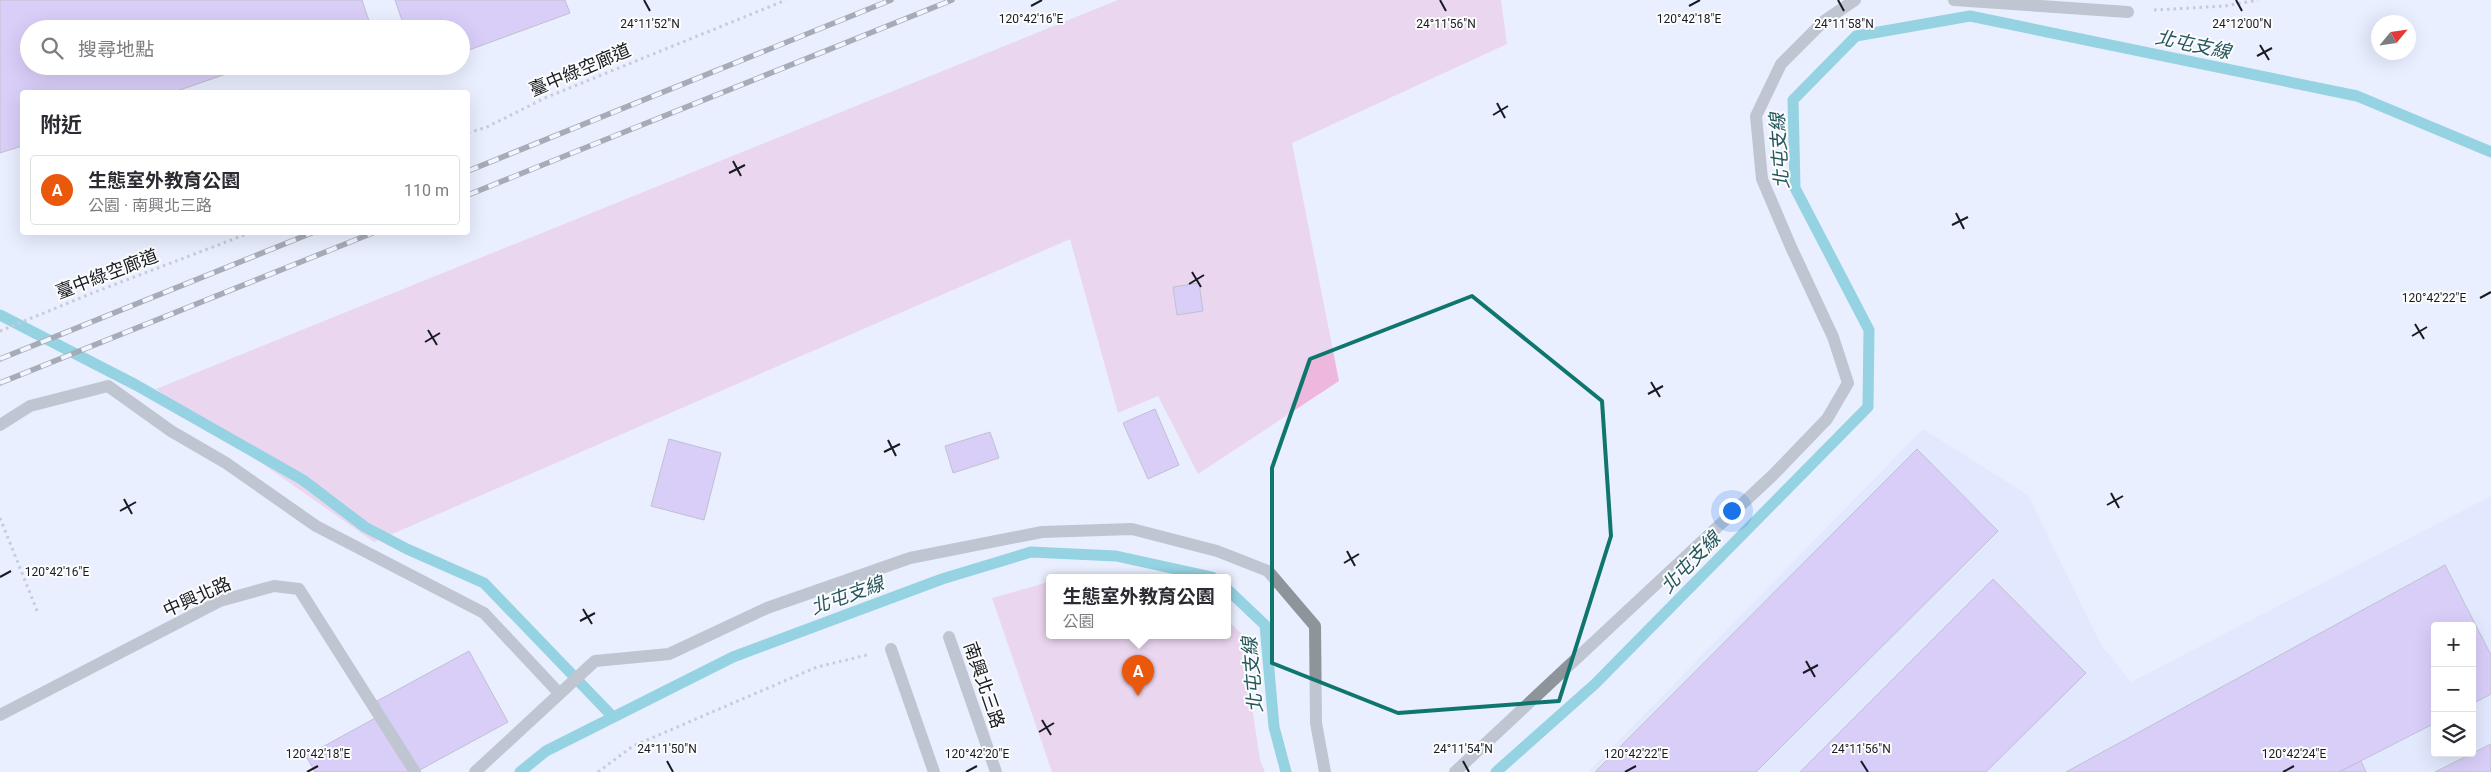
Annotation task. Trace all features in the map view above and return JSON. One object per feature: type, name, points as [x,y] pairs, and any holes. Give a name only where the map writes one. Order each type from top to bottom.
[{"type":"street","points":[[1455,772],[1772,476],[1827,418],[1848,383],[1833,337],[1762,179],[1756,116],[1781,64],[1824,21],[1855,0]]},
{"type":"street","points":[[1954,0],[2128,12]]},
{"type":"street","points":[[0,425],[30,406],[108,386],[171,431],[226,463],[316,526],[484,613],[560,693]]},
{"type":"street","points":[[474,772],[595,661],[669,654],[767,608],[910,558],[1042,532],[1132,529],[1217,550],[1268,571],[1315,626],[1316,723],[1325,772]]},
{"type":"street","name":"中興北路","points":[[0,715],[220,601],[274,586],[299,588],[416,772]]},
{"type":"street","name":"南興北三路","points":[[950,637],[996,772]]},
{"type":"street","points":[[892,649],[934,772]]},
{"type":"path","name":"臺中綠空廊道","points":[[470,132],[487,127],[545,98],[786,0]]},
{"type":"path","points":[[2128,12],[2225,6],[2258,0]]},
{"type":"path","name":"臺中綠空廊道","points":[[0,331],[95,292],[244,235]]},
{"type":"path","points":[[0,518],[38,613]]},
{"type":"path","points":[[598,772],[633,746],[817,668],[892,649]]},
{"type":"highlighted area","points":[[1472,296],[1602,401],[1611,536],[1559,701],[1398,713],[1272,663],[1272,468],[1310,359]]},
{"type":"shaded area","points":[[1118,0],[1501,0],[1507,44],[1292,143],[1339,381],[1198,474],[1158,396],[1118,413],[1070,239],[374,542],[156,389]]},
{"type":"shaded area","points":[[1923,429],[2028,495],[2101,645],[2131,682],[2491,496],[2491,772],[1588,772]]},
{"type":"shaded area","points":[[1046,583],[1046,639],[1231,639],[1231,624],[1241,633],[1260,760],[1265,772],[1052,772],[992,598]]},
{"type":"building","points":[[0,0],[362,0],[369,20],[20,20],[20,75],[223,75],[180,90],[20,90],[20,147],[0,153]]},
{"type":"building","points":[[395,0],[565,0],[570,13],[470,50],[470,20],[402,20]]},
{"type":"building","points":[[1199,283],[1203,311],[1177,315],[1173,287]]},
{"type":"building","points":[[1155,409],[1179,465],[1148,479],[1123,423]]},
{"type":"building","points":[[990,432],[999,458],[953,473],[945,446]]},
{"type":"building","points":[[669,439],[721,453],[704,520],[651,506]]},
{"type":"building","points":[[1917,449],[1998,531],[1756,772],[1595,772]]},
{"type":"building","points":[[2445,565],[2474,622],[2431,622],[2431,725],[2339,772],[2066,772]]},
{"type":"building","points":[[1993,579],[2086,673],[1986,772],[1800,772]]},
{"type":"building","points":[[2476,626],[2491,655],[2491,694],[2476,702]]},
{"type":"building","points":[[469,651],[508,722],[416,772],[377,701]]},
{"type":"building","points":[[379,716],[409,772],[315,772],[306,756]]},
{"type":"building","points":[[2491,744],[2491,772],[2435,772],[2465,757],[2476,757],[2476,752]]},
{"type":"building","points":[[2361,761],[2366,772],[2339,772]]},
{"type":"waterway","name":"北屯支線","points":[[1496,772],[1595,684],[1868,407],[1869,330],[1795,188],[1793,100],[1856,36],[1970,16],[2357,96],[2491,152]]},
{"type":"waterway","points":[[0,315],[136,385],[303,480],[365,527],[407,549],[484,583],[613,717]]},
{"type":"waterway","name":"北屯支線","points":[[520,772],[546,751],[733,657],[942,579],[1031,552],[1116,556],[1198,574]]},
{"type":"waterway","name":"北屯支線","points":[[1231,593],[1265,625],[1274,727],[1286,772]]},
{"type":"railway","points":[[470,170],[891,0]]},
{"type":"railway","points":[[470,194],[952,0]]},
{"type":"railway","points":[[0,359],[307,235]]},
{"type":"railway","points":[[0,383],[368,235]]},
{"type":"place","name":"生態室外教育公園","points":[[1138,696]]}]
